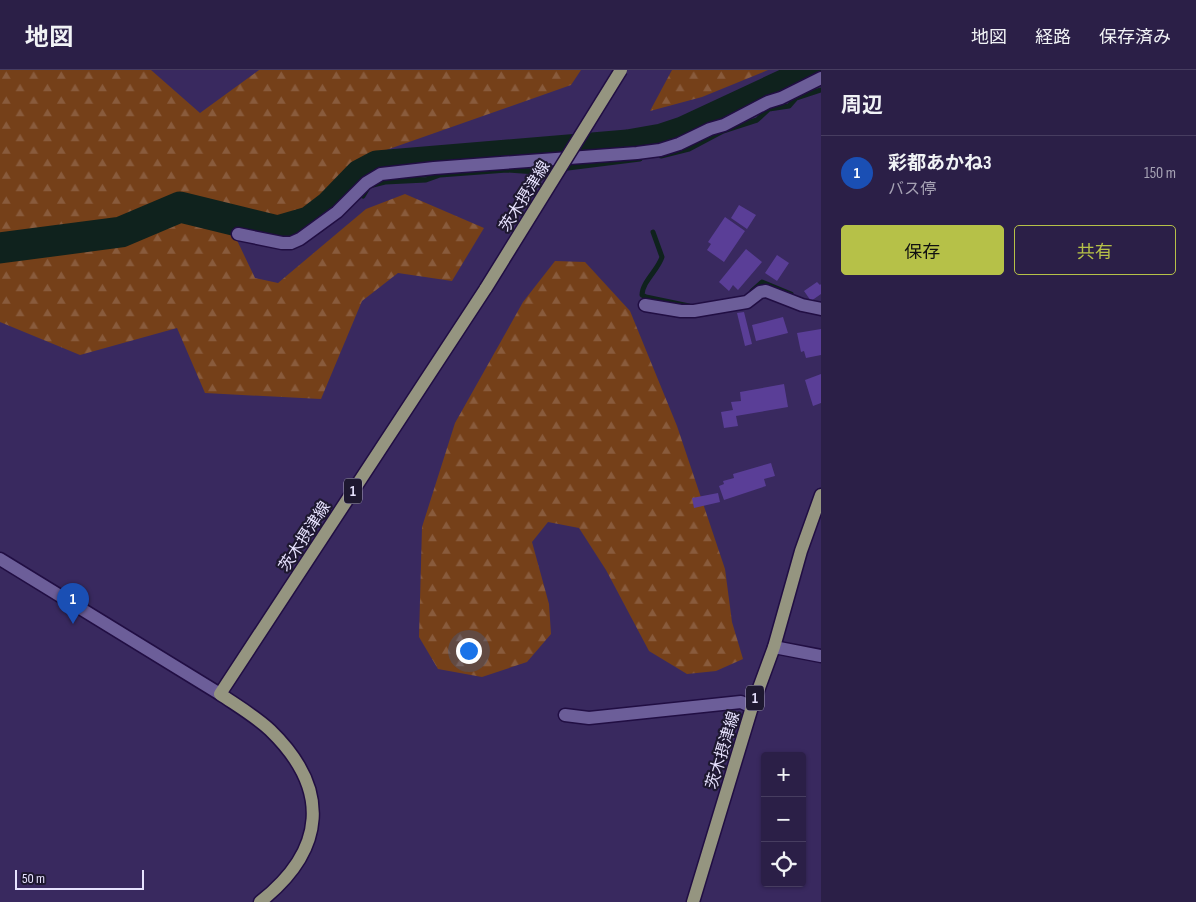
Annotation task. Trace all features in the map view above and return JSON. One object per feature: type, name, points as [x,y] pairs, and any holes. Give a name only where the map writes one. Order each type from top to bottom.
[{"type":"main road","name":"茨木摂津線","points":[[220,694],[486,288],[621,70]]},
{"type":"main road","name":"茨木摂津線","points":[[693,902],[752,708],[774,647],[821,494]]},
{"type":"main road","points":[[220,694],[268,728],[295,759],[310,789],[313,817],[307,846],[281,884],[260,902]]},
{"type":"street","points":[[238,234],[282,243],[291,243],[300,239],[337,212],[366,183],[381,174],[434,168],[636,153],[668,147],[724,125],[768,102],[781,98],[821,78]]},
{"type":"street","points":[[645,305],[694,311],[747,302],[760,292],[766,291],[802,305],[821,309]]},
{"type":"street","points":[[0,559],[220,694]]},
{"type":"street","points":[[774,647],[821,656]]},
{"type":"street","points":[[565,715],[589,718],[741,702],[752,708]]},
{"type":"green space","points":[[0,70],[151,70],[200,113],[259,70],[581,70],[571,85],[372,155],[309,214],[234,234],[255,278],[278,283],[366,209],[405,194],[484,228],[452,281],[398,273],[362,301],[321,399],[205,393],[177,328],[80,355],[0,322]]},
{"type":"green space","points":[[672,70],[768,70],[702,97],[650,111]]},
{"type":"green space","points":[[555,261],[585,262],[630,311],[677,426],[725,569],[732,622],[743,659],[716,671],[687,674],[649,651],[606,570],[579,528],[548,522],[532,542],[549,604],[551,634],[527,662],[482,677],[438,669],[419,637],[422,527],[455,423],[523,302]]},
{"type":"building","points":[[739,205],[756,215],[747,229],[731,218]]},
{"type":"building","points":[[725,217],[745,231],[724,262],[707,250],[711,244],[708,242]]},
{"type":"building","points":[[746,249],[762,262],[738,290],[733,285],[729,291],[719,282]]},
{"type":"building","points":[[777,255],[789,263],[777,281],[765,273]]},
{"type":"building","points":[[817,282],[821,284],[821,294],[811,301],[804,291]]},
{"type":"building","points":[[744,312],[752,344],[745,346],[737,313]]},
{"type":"building","points":[[783,317],[788,333],[756,341],[752,325]]},
{"type":"building","points":[[821,329],[821,355],[806,358],[804,351],[801,352],[797,333]]},
{"type":"building","points":[[821,374],[821,403],[813,406],[805,380]]},
{"type":"building","points":[[784,384],[788,407],[736,416],[738,426],[724,428],[721,412],[733,410],[731,402],[741,401],[740,392]]},
{"type":"building","points":[[771,463],[775,476],[764,479],[766,486],[724,500],[719,486],[724,484],[723,481],[734,478],[733,474]]},
{"type":"building","points":[[718,493],[720,502],[694,508],[692,498]]},
{"type":"waterway","points":[[0,248],[121,232],[180,207],[278,231],[309,222],[330,206],[360,175],[377,166],[628,145],[662,139],[683,132],[816,70]]},
{"type":"waterway","points":[[661,156],[689,149],[723,131],[757,120],[769,109],[789,106],[796,98],[821,90]]},
{"type":"waterway","points":[[363,196],[369,186],[385,182],[426,180],[440,175],[507,170],[536,172],[640,159]]},
{"type":"waterway","points":[[653,232],[662,257],[647,281],[642,295],[689,306]]},
{"type":"waterway","points":[[752,291],[762,282],[791,294]]},
{"type":"place","name":"彩都あかね3","points":[[73,624]]}]
